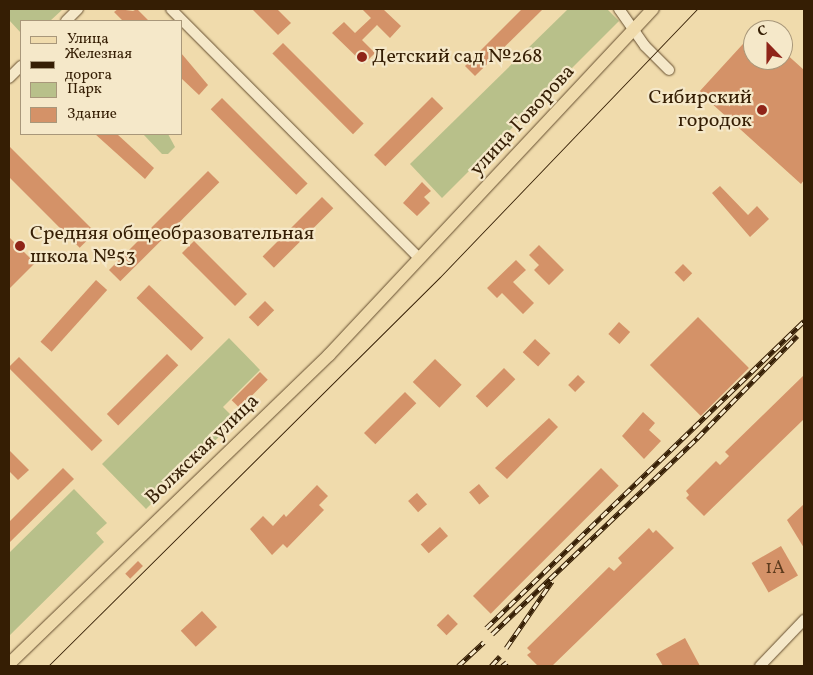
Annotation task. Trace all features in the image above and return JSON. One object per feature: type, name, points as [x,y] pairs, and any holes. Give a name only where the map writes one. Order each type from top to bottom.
[{"type":"main road","name":"улица Говорова","points":[[419,258],[653,9]]},
{"type":"main road","name":"Волжская улица","points":[[9,664],[329,355],[419,258]]},
{"type":"street","points":[[67,20],[78,9]]},
{"type":"street","points":[[171,9],[419,258]]},
{"type":"street","points":[[620,9],[644,46],[669,70]]},
{"type":"street","points":[[9,78],[20,67]]},
{"type":"street","points":[[760,666],[804,620]]},
{"type":"green space","points":[[9,9],[63,9],[51,20],[20,20],[20,32],[9,20]]},
{"type":"green space","points":[[568,9],[607,9],[619,21],[442,198],[410,164]]},
{"type":"green space","points":[[144,135],[169,135],[175,147],[168,154],[162,154]]},
{"type":"green space","points":[[229,338],[260,370],[223,407],[236,420],[146,509],[102,464]]},
{"type":"green space","points":[[74,489],[107,523],[96,533],[104,542],[9,636],[9,553]]},
{"type":"building","points":[[118,9],[133,11],[137,9],[148,20],[122,20],[114,12]]},
{"type":"building","points":[[252,9],[277,9],[291,23],[278,35]]},
{"type":"building","points":[[362,9],[383,9],[401,26],[390,38],[377,25],[362,40],[375,53],[364,64],[332,33],[344,22],[355,33],[371,18]]},
{"type":"building","points":[[522,9],[543,9],[475,76],[465,66]]},
{"type":"building","points":[[283,43],[364,124],[353,134],[272,54]]},
{"type":"building","name":"Сибирский городок","points":[[743,44],[743,70],[793,70],[793,60],[804,70],[804,180],[801,184],[699,92]]},
{"type":"building","points":[[182,54],[208,85],[199,95],[182,79]]},
{"type":"building","points":[[432,97],[443,108],[385,166],[374,155]]},
{"type":"building","points":[[222,98],[308,184],[296,195],[211,109]]},
{"type":"building","points":[[96,135],[118,135],[154,168],[145,179]]},
{"type":"building","points":[[9,146],[95,232],[80,248],[9,177]]},
{"type":"building","points":[[208,171],[219,182],[120,281],[109,270]]},
{"type":"building","points":[[422,182],[431,191],[424,197],[430,203],[417,216],[403,203]]},
{"type":"building","points":[[720,186],[748,215],[757,206],[769,219],[750,237],[712,193]]},
{"type":"building","points":[[322,197],[333,208],[274,268],[263,256]]},
{"type":"building","points":[[9,237],[35,263],[9,289]]},
{"type":"building","points":[[194,241],[247,294],[235,306],[182,253]]},
{"type":"building","points":[[539,245],[564,270],[549,285],[534,270],[539,265],[529,255]]},
{"type":"building","points":[[516,260],[526,270],[513,282],[534,303],[523,314],[502,293],[497,298],[487,288]]},
{"type":"building","points":[[683,264],[692,273],[684,282],[675,272]]},
{"type":"building","points":[[96,280],[107,290],[52,352],[40,342]]},
{"type":"building","points":[[149,285],[204,338],[191,351],[136,298]]},
{"type":"building","points":[[265,301],[274,310],[258,326],[249,317]]},
{"type":"building","points":[[698,317],[749,368],[701,416],[650,365]]},
{"type":"building","points":[[619,322],[630,332],[619,344],[608,334]]},
{"type":"building","points":[[535,339],[550,353],[538,366],[523,352]]},
{"type":"building","points":[[167,354],[178,365],[118,425],[107,414]]},
{"type":"building","points":[[19,357],[102,440],[92,451],[9,368]]},
{"type":"building","points":[[435,359],[462,385],[439,408],[413,382]]},
{"type":"building","points":[[504,368],[515,379],[487,408],[476,396]]},
{"type":"building","points":[[260,372],[268,380],[239,408],[232,400]]},
{"type":"building","points":[[578,375],[585,382],[575,392],[568,385]]},
{"type":"building","points":[[804,375],[804,419],[704,516],[686,498],[689,495],[686,491],[716,461],[720,465],[729,456],[725,452]]},
{"type":"building","points":[[405,392],[416,403],[375,444],[364,433]]},
{"type":"building","points":[[643,412],[655,423],[649,430],[661,441],[644,459],[622,436]]},
{"type":"building","points":[[549,418],[558,427],[507,479],[495,468]]},
{"type":"building","points":[[9,450],[29,470],[18,480],[9,471]]},
{"type":"building","points":[[63,468],[74,479],[9,543],[9,522]]},
{"type":"building","points":[[601,468],[619,486],[491,614],[473,596]]},
{"type":"building","points":[[479,484],[489,496],[479,505],[469,492]]},
{"type":"building","points":[[317,485],[328,496],[319,505],[324,510],[287,548],[283,544],[272,555],[250,529],[263,516],[273,526],[284,514],[286,517]]},
{"type":"building","points":[[417,493],[427,504],[418,512],[408,501]]},
{"type":"building","points":[[804,504],[804,548],[787,520]]},
{"type":"building","points":[[440,527],[448,536],[429,553],[421,544]]},
{"type":"building","points":[[649,528],[653,533],[656,530],[674,548],[552,666],[538,666],[527,655],[531,652],[527,648],[609,567],[614,571],[622,563],[618,558]]},
{"type":"building","points":[[781,546],[798,575],[769,592],[752,563]]},
{"type":"building","points":[[138,561],[143,566],[130,579],[125,574]]},
{"type":"building","points":[[202,611],[217,627],[196,647],[181,631]]},
{"type":"building","points":[[448,614],[458,624],[447,635],[437,625]]},
{"type":"building","points":[[685,638],[700,666],[663,666],[656,654]]},
{"type":"tram line","points":[[48,666],[440,277],[697,9]]},
{"type":"railway","points":[[486,628],[804,321]]},
{"type":"railway","points":[[492,634],[697,438],[797,336]]},
{"type":"railway","points":[[506,648],[552,581]]},
{"type":"railway","points":[[458,666],[484,642]]},
{"type":"railway","points":[[491,666],[500,656]]},
{"type":"railway","points":[[502,666],[507,662]]},
{"type":"place","name":"Детский сад №268","points":[[362,57]]},
{"type":"place","name":"Сибирский городок","points":[[762,110]]},
{"type":"place","name":"Средняя общеобразовательная школа №53","points":[[20,246]]}]
